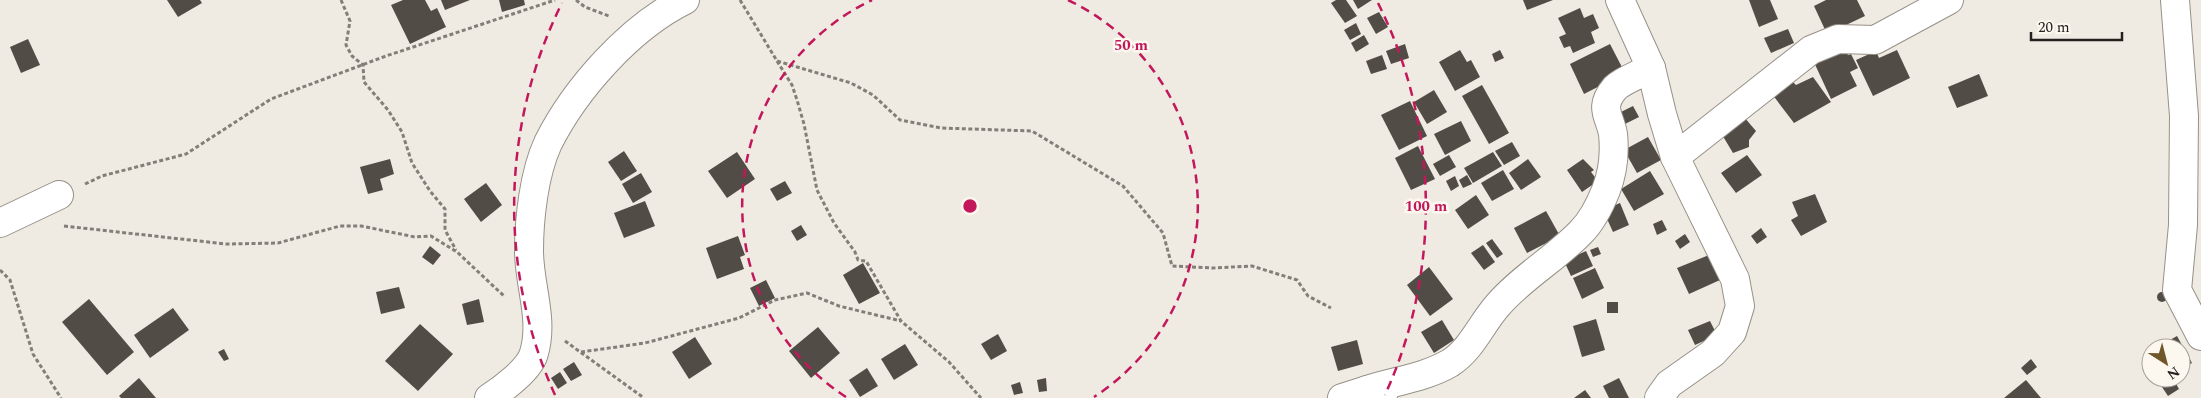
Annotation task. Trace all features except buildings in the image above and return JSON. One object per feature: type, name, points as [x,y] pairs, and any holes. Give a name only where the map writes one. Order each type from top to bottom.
[{"type":"street","points":[[490,398],[512,382],[534,354],[538,321],[529,268],[529,222],[537,182],[548,144],[582,88],[640,28],[667,9],[685,0]]},
{"type":"street","points":[[1620,0],[1651,68],[1675,157],[1736,279],[1740,306],[1732,332],[1726,339],[1713,353],[1670,384],[1659,398]]},
{"type":"street","points":[[1675,157],[1811,50],[1838,39],[1875,40],[1949,0]]},
{"type":"street","points":[[2175,0],[2184,116],[2182,225],[2177,290],[2201,336]]},
{"type":"street","points":[[1354,394],[1421,376],[1450,363],[1466,350],[1496,306],[1516,286],[1581,232],[1596,211],[1614,163],[1612,132],[1605,113],[1608,100],[1616,87],[1651,68]]},
{"type":"street","points":[[0,223],[59,195]]},
{"type":"street","points":[[1354,394],[1388,392],[1398,398]]},
{"type":"path","points":[[341,0],[350,20],[346,45],[352,56],[363,65],[364,82],[388,110],[402,132],[412,163],[430,191],[445,209],[445,230],[457,252]]},
{"type":"path","points":[[555,0],[363,65],[271,99],[186,154],[102,176],[59,195],[58,225],[226,244],[278,244],[340,226],[361,226],[415,237],[431,236],[457,252],[500,293],[527,315],[644,398]]},
{"type":"path","points":[[576,0],[585,7],[640,28]]},
{"type":"path","points":[[740,0],[792,85],[806,133],[817,190],[834,223],[855,252],[858,260],[866,261],[901,321],[949,362],[981,398]]},
{"type":"path","points":[[777,61],[851,83],[873,95],[900,120],[941,128],[1032,131],[1123,186],[1163,233],[1172,266],[1213,268],[1252,266],[1297,280],[1308,296],[1331,308]]},
{"type":"path","points":[[0,270],[10,280],[33,354],[61,398]]},
{"type":"path","points":[[581,352],[645,343],[739,318],[775,300],[807,293],[839,306],[901,321]]}]
